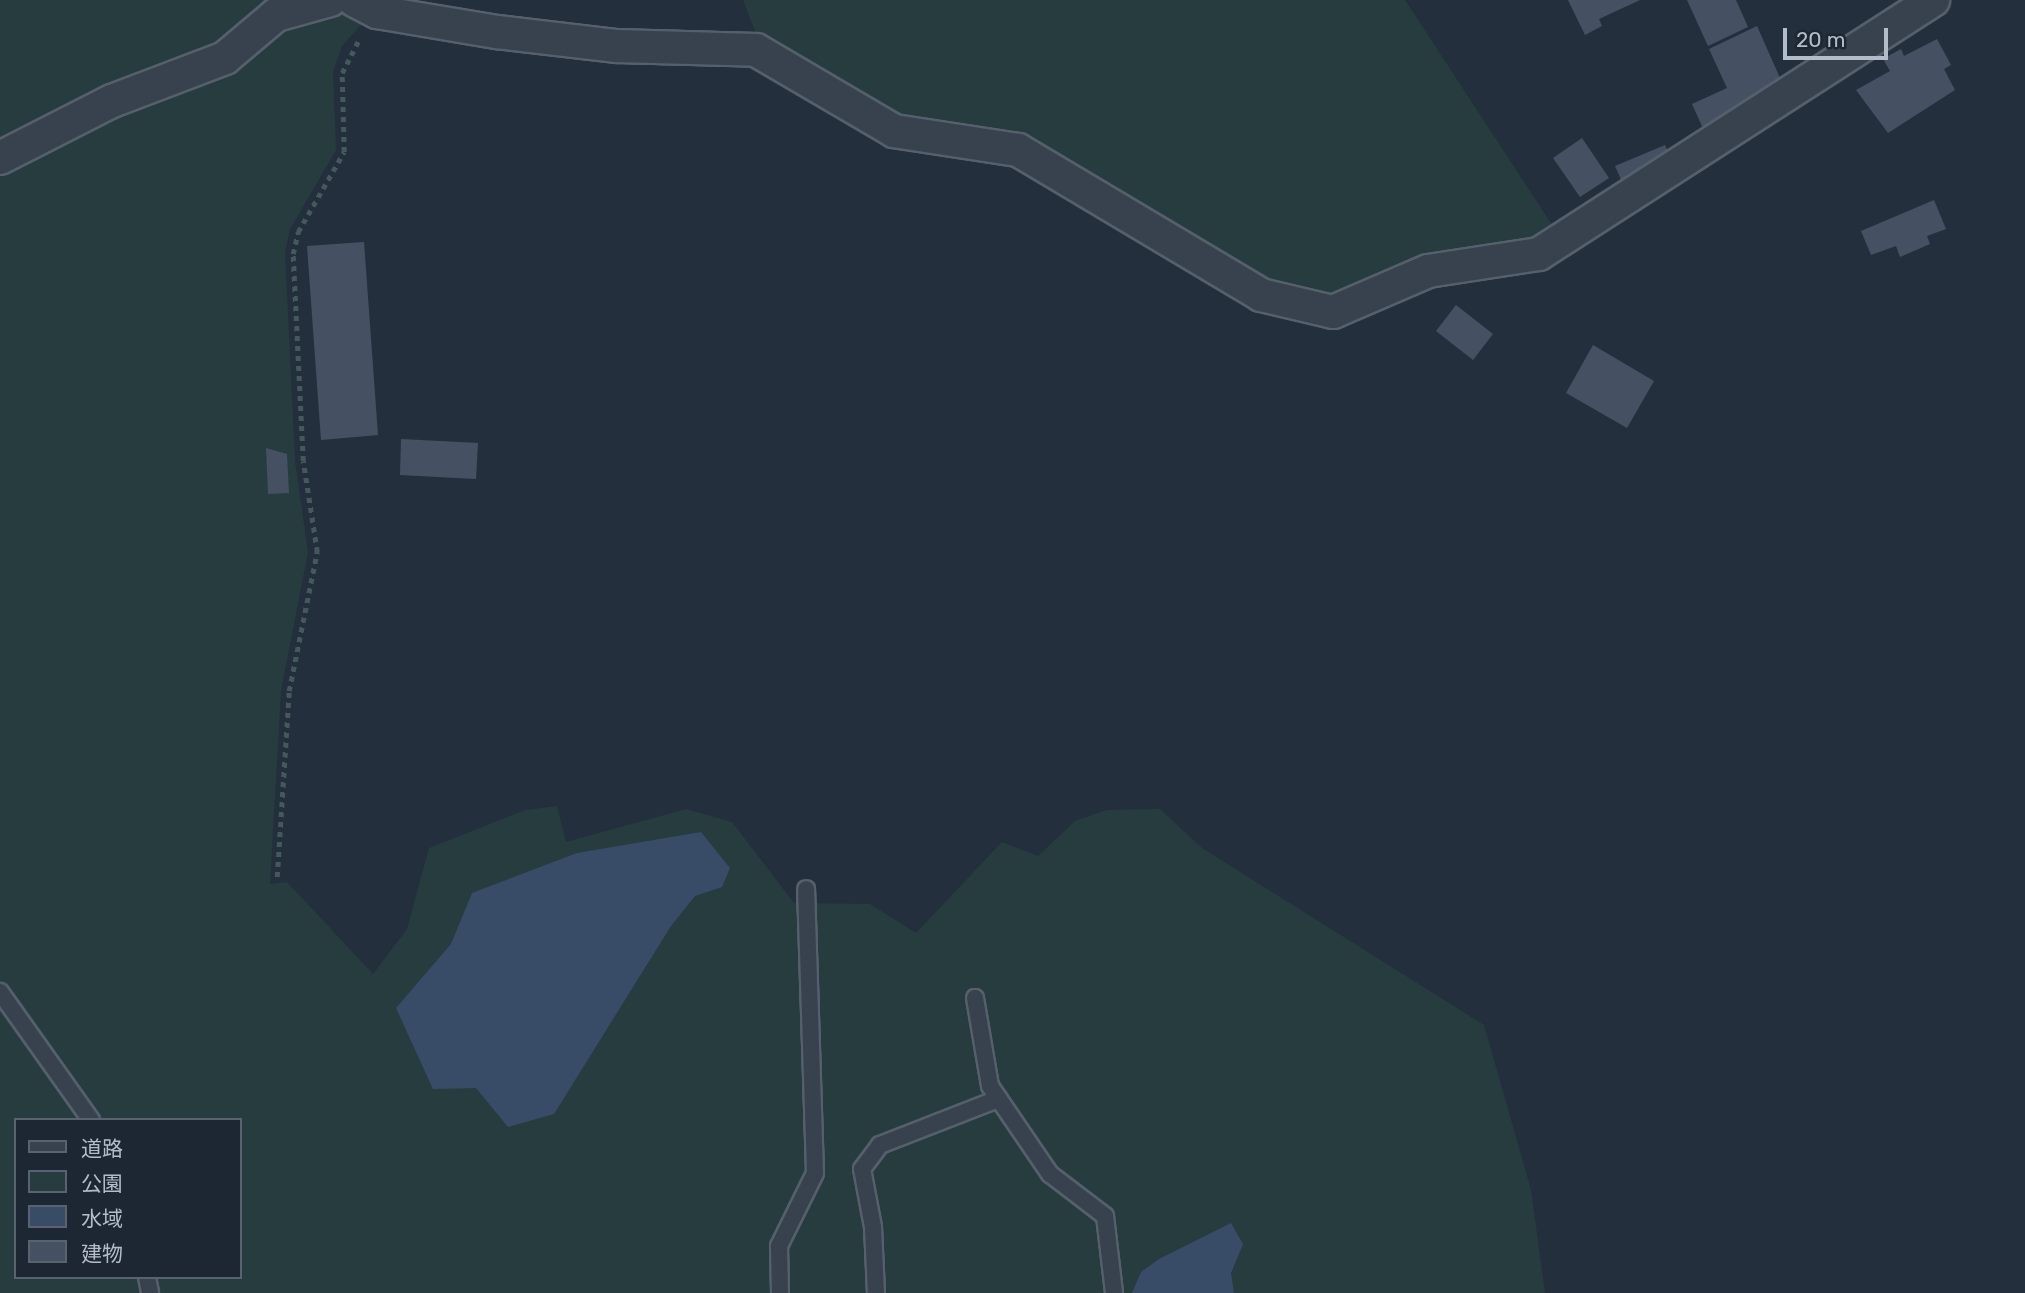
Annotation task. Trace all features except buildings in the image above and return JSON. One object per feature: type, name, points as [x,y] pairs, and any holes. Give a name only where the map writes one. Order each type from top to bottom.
[{"type":"street","points":[[0,158],[112,101],[225,58],[276,15],[330,0]]},
{"type":"street","points":[[368,4],[618,46],[756,50],[894,131],[1018,150],[1261,295],[1333,312],[1428,271],[1539,254],[1933,0]]},
{"type":"lane","points":[[780,1293],[779,1246],[815,1173],[806,889]]},
{"type":"lane","points":[[0,992],[90,1118]]},
{"type":"lane","points":[[975,998],[990,1086],[1049,1174],[1105,1216],[1114,1293]]},
{"type":"lane","points":[[876,1293],[873,1227],[862,1169],[880,1145],[998,1099]]},
{"type":"path","points":[[277,877],[289,691],[317,552],[303,461],[293,254],[298,232],[338,171],[344,152],[341,73],[368,4]]},
{"type":"green space","points":[[0,0],[284,0],[219,49],[0,146]]},
{"type":"green space","points":[[743,0],[1405,0],[1556,231],[1534,244],[1332,301],[1265,286],[1070,164],[897,121],[758,39]]},
{"type":"green space","points":[[355,9],[361,25],[342,46],[333,72],[336,150],[290,229],[285,253],[295,461],[308,552],[281,691],[270,884],[287,882],[373,974],[407,929],[429,848],[525,810],[557,806],[566,842],[686,809],[732,822],[794,903],[870,904],[916,933],[1002,842],[1038,856],[1075,821],[1107,810],[1160,809],[1202,848],[1484,1025],[1531,1190],[1545,1293],[0,1293],[0,170],[305,10]]},
{"type":"water","points":[[701,832],[730,868],[722,887],[695,896],[671,926],[554,1114],[508,1127],[476,1088],[433,1089],[396,1008],[451,944],[472,893],[577,853]]},
{"type":"water","points":[[1231,1223],[1243,1244],[1231,1273],[1234,1293],[1132,1293],[1141,1272],[1159,1259]]}]
